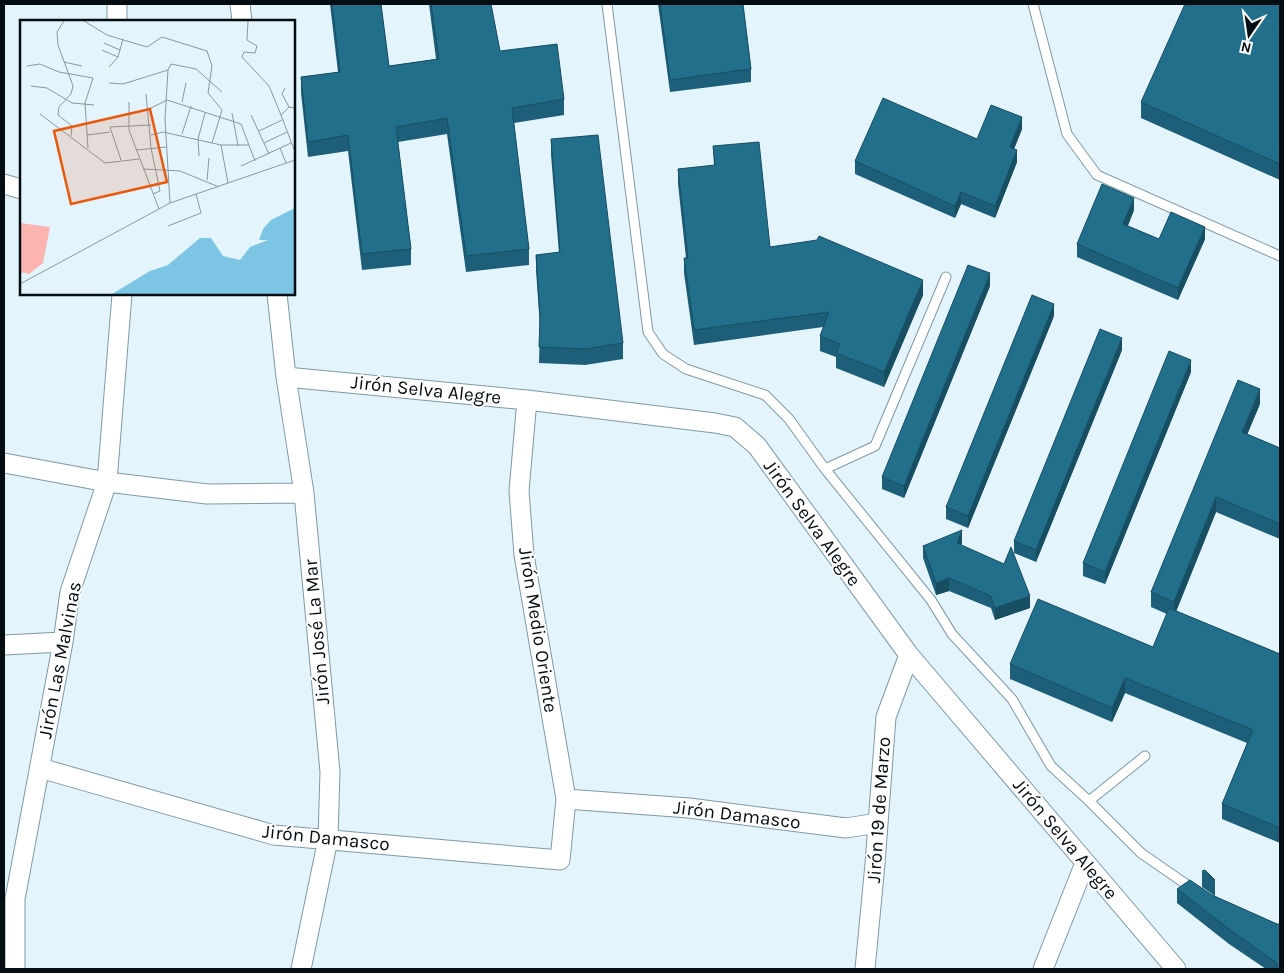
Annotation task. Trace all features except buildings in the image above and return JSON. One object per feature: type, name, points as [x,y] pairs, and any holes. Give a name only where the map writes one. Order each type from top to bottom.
[{"type":"street","points":[[117,4],[117,20]]},
{"type":"street","points":[[240,4],[242,20]]},
{"type":"street","points":[[4,184],[20,189]]},
{"type":"street","name":"Jirón Las Malvinas","points":[[15,969],[15,899],[63,642],[70,592],[107,482],[122,295]]},
{"type":"street","name":"Jirón José La Mar","points":[[277,295],[286,377],[304,493],[330,772],[328,839],[301,969]]},
{"type":"street","name":"Jirón Selva Alegre","points":[[286,377],[527,400],[715,422],[735,427],[757,446],[909,655],[1176,969]]},
{"type":"street","name":"Jirón Medio Oriente","points":[[527,400],[519,491],[524,555],[566,799],[560,860]]},
{"type":"street","points":[[4,464],[107,482],[207,494],[304,493]]},
{"type":"street","points":[[4,645],[63,642]]},
{"type":"street","name":"Jirón 19 de Marzo","points":[[865,969],[886,717],[909,655]]},
{"type":"street","name":"Jirón Damasco","points":[[40,768],[274,835],[560,860]]},
{"type":"street","name":"Jirón Damasco","points":[[566,799],[689,808],[846,828],[878,823]]},
{"type":"street","points":[[1043,969],[1085,864]]},
{"type":"lane","points":[[607,4],[648,332],[663,354],[686,369],[765,396],[790,419],[825,470],[931,600],[952,634],[1012,699],[1051,766],[1141,853],[1198,893]]},
{"type":"lane","points":[[1033,4],[1067,134],[1097,175],[1280,256]]},
{"type":"lane","points":[[825,470],[875,446],[946,278]]},
{"type":"lane","points":[[1089,801],[1145,756]]}]
